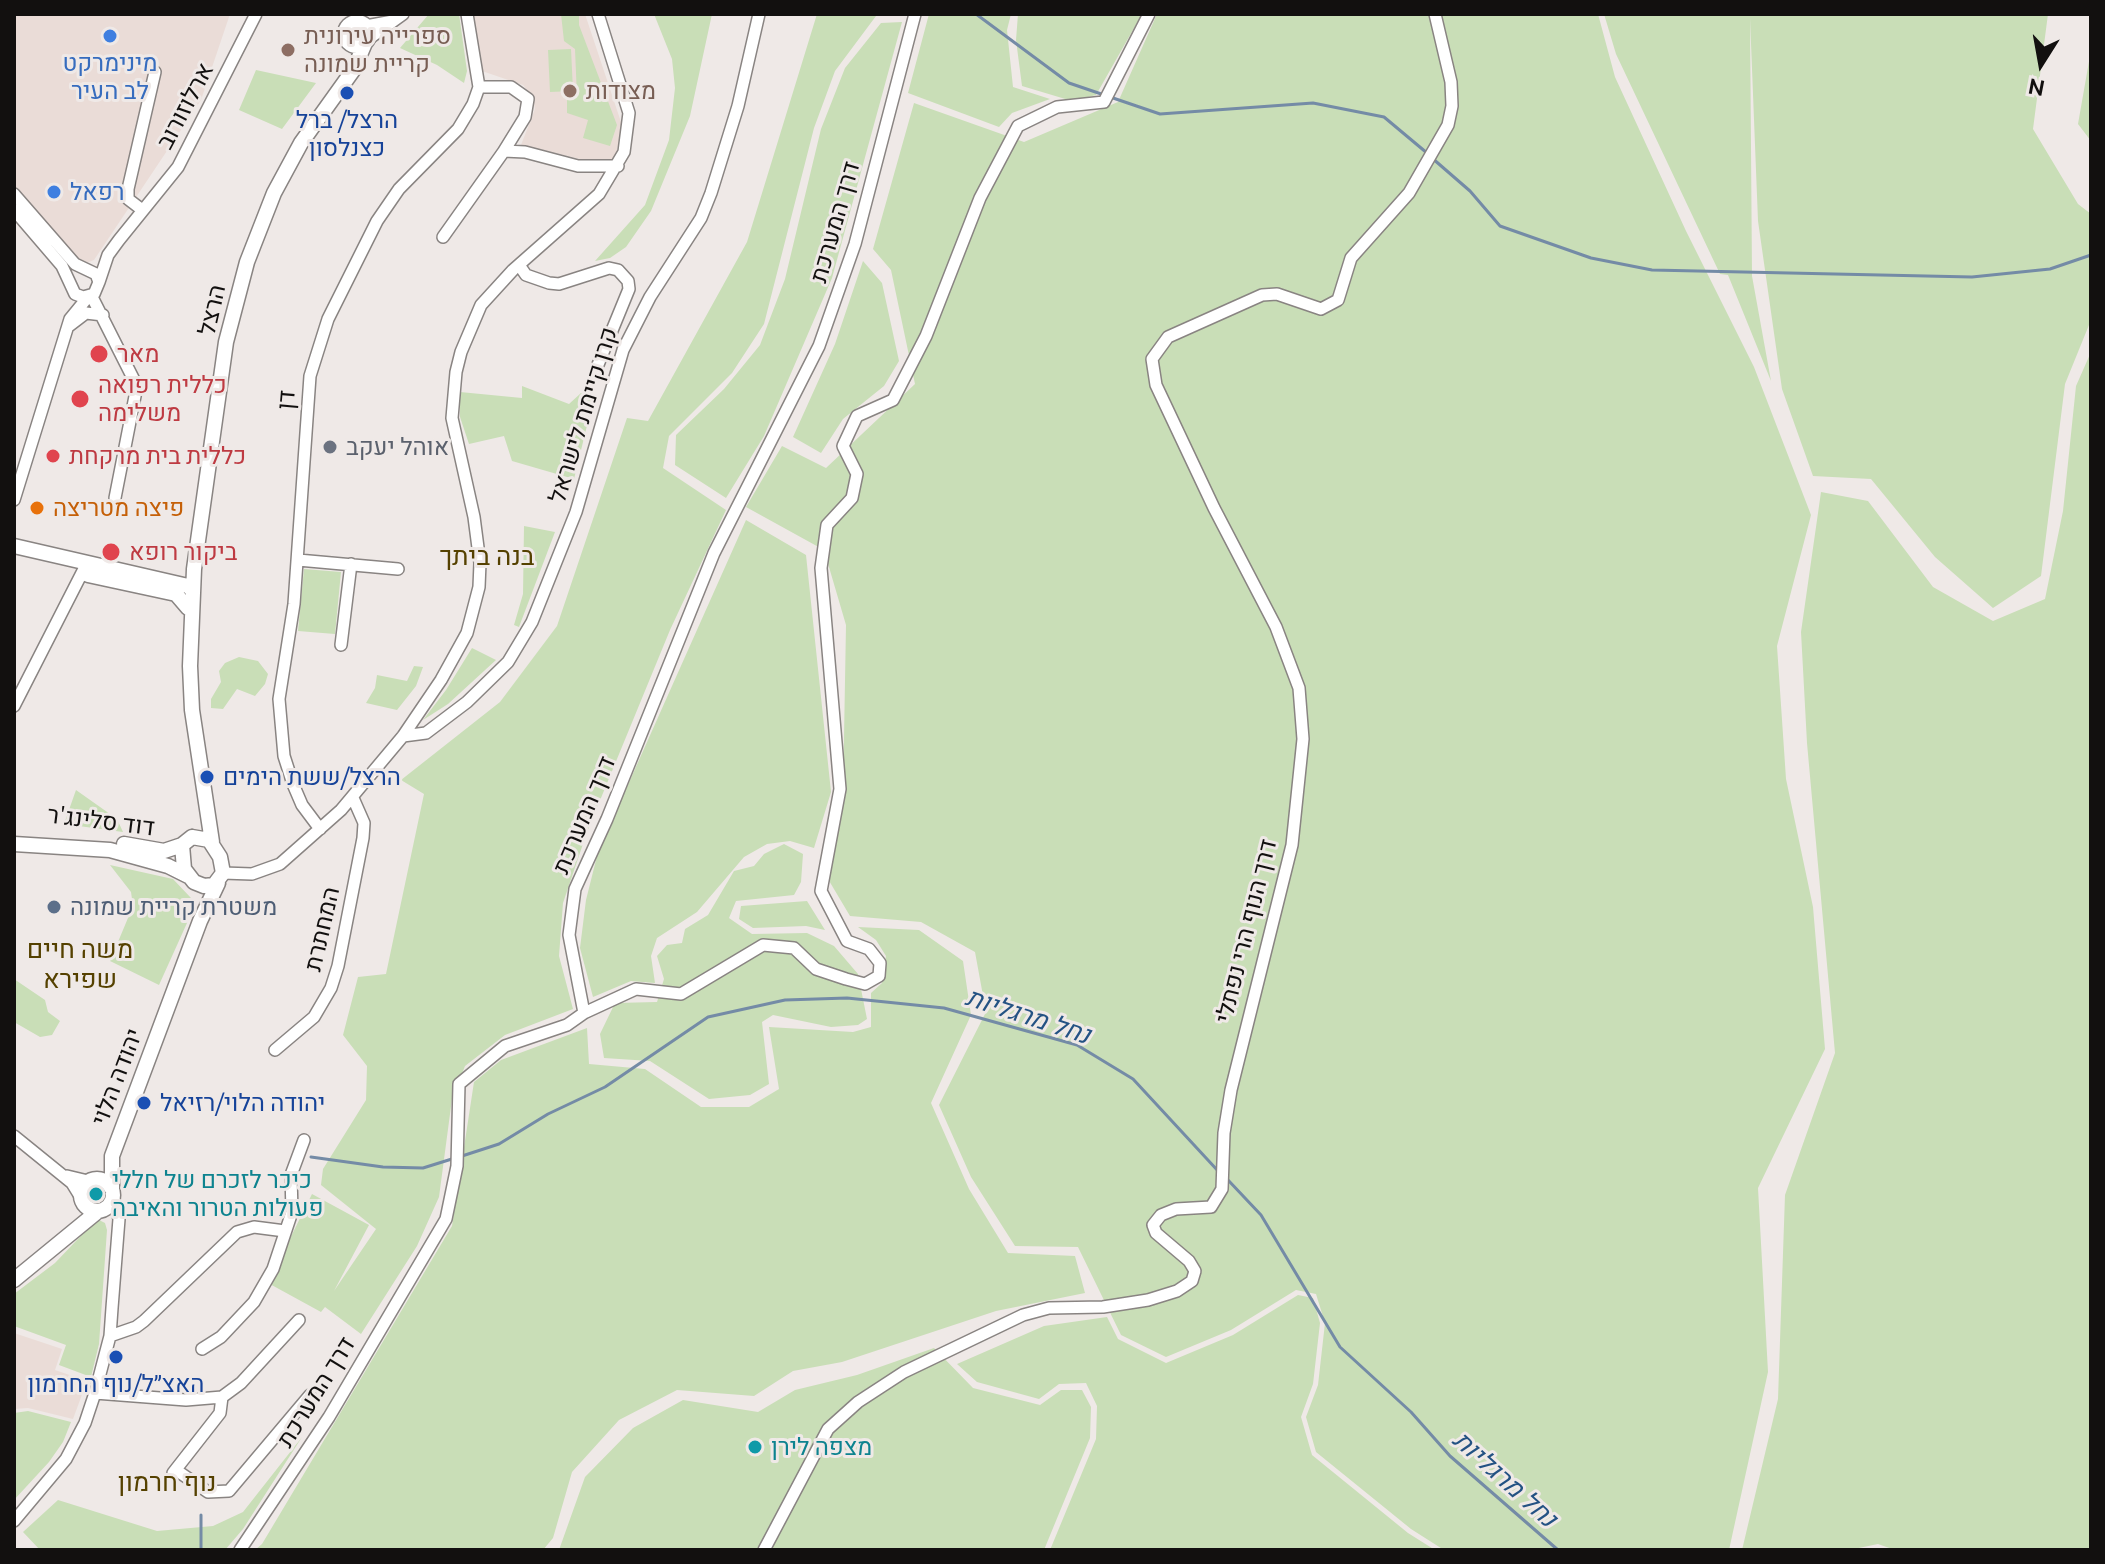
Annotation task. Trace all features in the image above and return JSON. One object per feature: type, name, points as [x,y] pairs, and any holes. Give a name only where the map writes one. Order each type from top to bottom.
[{"type":"street","name":"ארלוזורוב","points":[[68,324],[93,291],[108,255],[141,209],[178,167],[256,14]]},
{"type":"street","points":[[443,237],[525,117],[528,99],[511,87],[479,87],[467,14]]},
{"type":"street","points":[[221,878],[223,863],[212,842],[198,836],[185,842],[181,861],[191,879],[204,886],[221,878],[252,874],[280,864],[353,798],[403,736],[456,656],[475,608],[479,587],[479,541],[456,442],[452,399],[461,352],[481,305],[519,265],[584,209],[618,166],[628,138],[629,113],[598,14]]},
{"type":"street","name":"קרן קיימת לישראל","points":[[403,736],[426,733],[467,702],[508,662],[532,622],[576,512],[623,350],[650,297],[701,218],[711,193],[742,94],[759,14]]},
{"type":"street","name":"דרך המערכת","points":[[240,1550],[329,1417],[446,1219],[457,1166],[459,1084],[505,1046],[567,1025],[584,1013],[569,935],[575,889],[714,553],[819,346],[855,244],[915,14]]},
{"type":"street","points":[[584,1013],[636,989],[681,994],[763,945],[794,948],[816,969],[846,979],[865,984],[879,976],[880,963],[869,949],[847,941],[821,891],[840,789],[821,568],[827,525],[852,498],[857,474],[843,446],[857,416],[893,400],[926,336],[980,198],[1018,126],[1057,107],[1104,102],[1149,14]]},
{"type":"street","name":"דרך הנוף הרי נפתלי","points":[[764,1550],[828,1429],[883,1386],[1023,1315],[1049,1308],[1103,1307],[1148,1300],[1177,1291],[1192,1281],[1195,1271],[1189,1261],[1156,1233],[1153,1225],[1161,1215],[1176,1209],[1211,1207],[1222,1189],[1224,1133],[1231,1090],[1268,930],[1292,845],[1303,739],[1299,688],[1276,627],[1214,508],[1156,385],[1152,359],[1168,337],[1262,295],[1277,294],[1321,309],[1338,300],[1351,258],[1409,193],[1448,125],[1452,106],[1451,82],[1435,14]]},
{"type":"street","points":[[364,29],[355,22],[347,27],[355,45],[364,29],[398,18]]},
{"type":"street","name":"הרצל","points":[[343,84],[347,27]]},
{"type":"street","name":"הרצל","points":[[212,842],[200,770],[187,650],[188,608],[226,342],[247,262],[285,171],[354,69],[364,29]]},
{"type":"street","name":"ארלוזורוב","points":[[141,209],[128,199],[128,189],[155,72]]},
{"type":"street","name":"דן","points":[[320,829],[302,805],[293,784],[280,726],[279,699],[298,560],[310,376],[328,319],[377,221],[399,189],[458,129],[479,87]]},
{"type":"street","points":[[504,151],[515,150],[578,166],[618,166]]},
{"type":"street","points":[[14,194],[85,268],[103,315],[137,386],[115,498]]},
{"type":"street","points":[[14,210],[79,296],[93,291]]},
{"type":"street","name":"ארלוזורוב","points":[[14,500],[68,324],[71,285],[85,268],[108,255]]},
{"type":"street","points":[[519,265],[526,275],[549,283],[559,284],[609,268],[618,270],[628,281],[629,289],[595,372]]},
{"type":"street","points":[[68,324],[85,314],[103,315]]},
{"type":"street","points":[[14,546],[176,594],[188,608]]},
{"type":"street","points":[[14,556],[191,589]]},
{"type":"street","points":[[298,560],[398,569]]},
{"type":"street","points":[[341,645],[351,564]]},
{"type":"street","points":[[14,706],[18,683],[85,569]]},
{"type":"street","name":"הרצל","points":[[190,666],[191,589]]},
{"type":"street","name":"הרצל","points":[[185,842],[199,823],[200,770]]},
{"type":"street","name":"המחתרת","points":[[275,1050],[320,1009],[338,966],[363,838],[361,813],[353,798]]},
{"type":"street","name":"דוד סלינג'ר","points":[[14,835],[96,839],[164,851],[185,842]]},
{"type":"street","name":"דוד סלינג'ר","points":[[14,844],[110,850],[168,866],[191,879]]},
{"type":"street","name":"יהודה הלוי","points":[[112,1193],[112,1156],[198,924],[221,878]]},
{"type":"street","name":"יהודה הלוי","points":[[191,879],[200,896],[198,924]]},
{"type":"street","points":[[14,1136],[63,1175],[87,1209],[111,1213],[119,1226]]},
{"type":"street","points":[[202,1349],[221,1337],[254,1302],[273,1269],[292,1212],[291,1175],[304,1140]]},
{"type":"street","name":"יהודה הלוי","points":[[91,1180],[112,1156]]},
{"type":"street","points":[[14,1521],[66,1459],[85,1423],[110,1336],[119,1226],[112,1193],[104,1181],[63,1175]]},
{"type":"street","points":[[67,1240],[77,1222],[81,1198],[91,1180]]},
{"type":"street","points":[[14,1280],[100,1211],[112,1193]]},
{"type":"street","points":[[110,1336],[144,1321],[237,1232],[254,1227],[285,1231]]},
{"type":"street","points":[[95,1393],[186,1400],[222,1397],[241,1383],[299,1320]]},
{"type":"street","points":[[222,1397],[220,1413],[174,1472],[208,1492],[229,1491],[310,1395]]},
{"type":"shaded area","points":[[14,14],[230,14],[201,100],[94,260],[81,265],[14,190]]},
{"type":"shaded area","name":"מצודות","points":[[472,14],[585,14],[622,125],[615,160],[580,159],[521,145],[535,109],[533,97],[523,85],[482,71]]},
{"type":"shaded area","points":[[14,1333],[62,1349],[55,1370],[87,1381],[73,1419],[28,1408],[14,1409]]},
{"type":"green space","points":[[429,14],[459,14],[467,71],[464,83],[437,65],[400,48]]},
{"type":"green space","points":[[561,14],[579,14],[579,25],[617,125],[610,146],[583,138],[588,120],[567,113],[567,98],[577,97],[575,49],[564,41]]},
{"type":"green space","points":[[654,14],[712,14],[690,116],[651,211],[626,247],[610,258],[595,261],[645,205],[669,140],[675,88],[672,59]]},
{"type":"green space","points":[[817,14],[883,14],[876,16],[835,71],[814,128],[764,324],[732,373],[669,436],[663,468],[726,510],[670,630],[587,832],[563,903],[559,956],[573,1009],[505,1035],[465,1066],[452,1099],[439,1197],[417,1246],[361,1334],[325,1307],[321,1312],[268,1283],[312,1194],[369,1225],[334,1291],[376,1229],[321,1185],[323,1169],[366,1100],[367,1066],[343,1035],[358,977],[386,974],[424,794],[401,780],[500,702],[557,626],[627,418],[648,421],[747,242]]},
{"type":"green space","points":[[929,14],[1011,14],[1007,30],[1013,87],[1050,99],[1012,113],[999,127],[908,93]]},
{"type":"green space","points":[[1018,14],[1142,14],[1096,95],[1072,101],[1022,86],[1016,40]]},
{"type":"green space","points":[[1157,14],[1598,14],[1615,77],[1686,231],[1754,367],[1811,515],[1777,646],[1786,779],[1813,907],[1825,1049],[1758,1188],[1768,1372],[1729,1550],[1444,1550],[1411,1529],[1316,1452],[1306,1417],[1318,1385],[1325,1323],[1316,1294],[1296,1290],[1231,1330],[1166,1357],[1121,1335],[1078,1247],[1015,1246],[971,1177],[939,1105],[986,1012],[975,952],[921,922],[850,916],[828,879],[843,794],[846,625],[824,550],[746,507],[782,446],[826,468],[915,384],[891,270],[873,249],[914,103],[1024,142],[1118,102]]},
{"type":"green space","points":[[1604,14],[2048,14],[2033,129],[2078,204],[2091,214],[2091,320],[2065,384],[2041,576],[1993,608],[1935,557],[1871,479],[1813,476],[1782,389],[1758,221],[1750,18],[1752,276],[1771,381],[1728,275],[1720,274],[1616,54]]},
{"type":"green space","points":[[902,22],[832,278],[764,436],[726,498],[675,465],[676,435],[724,389],[760,345],[785,279],[821,129],[845,68],[881,23]]},
{"type":"green space","points":[[571,49],[573,91],[550,92],[548,50]]},
{"type":"green space","points":[[2091,50],[2091,141],[2078,124]]},
{"type":"green space","points":[[256,70],[316,83],[282,129],[239,110]]},
{"type":"green space","points":[[863,261],[882,283],[899,361],[884,386],[843,419],[821,453],[793,437],[835,344]]},
{"type":"green space","points":[[2091,352],[2091,1550],[1895,1550],[1878,1544],[1849,1550],[1742,1550],[1778,1399],[1785,1195],[1835,1053],[1807,743],[1801,632],[1821,492],[1868,501],[1933,587],[1993,621],[2045,599],[2063,511],[2076,386]]},
{"type":"green space","points":[[522,386],[569,404],[581,393],[593,401],[574,479],[512,461],[504,436],[469,444],[460,417],[460,392],[522,398]]},
{"type":"green space","points":[[746,520],[806,555],[831,792],[814,848],[790,841],[767,844],[744,857],[697,912],[657,938],[651,956],[655,983],[631,981],[593,997],[580,948],[586,900],[598,852]]},
{"type":"green space","points":[[524,526],[555,532],[519,627],[514,625],[523,594]]},
{"type":"green space","points":[[304,569],[341,572],[335,634],[298,631]]},
{"type":"green space","points":[[472,648],[496,660],[448,704],[423,720],[446,690]]},
{"type":"green space","points":[[239,657],[258,661],[268,674],[265,684],[255,696],[237,689],[223,709],[211,708],[211,699],[221,682],[219,671],[225,663]]},
{"type":"green space","points":[[414,666],[423,667],[416,686],[397,710],[366,703],[375,688],[377,675],[407,681]]},
{"type":"green space","points":[[76,790],[117,819],[123,832],[64,824]]},
{"type":"green space","points":[[784,844],[803,854],[801,882],[794,895],[736,901],[729,918],[752,934],[807,933],[834,946],[858,974],[867,1019],[858,1025],[831,1027],[773,1015],[762,1022],[769,1084],[750,1095],[709,1099],[650,1061],[604,1058],[600,1034],[615,1003],[657,1002],[664,979],[657,956],[667,945],[682,943],[685,929],[708,915],[734,871],[754,866],[764,854]]},
{"type":"green space","points":[[110,865],[173,879],[191,898],[187,923],[159,985],[110,961],[133,906],[131,892]]},
{"type":"green space","points":[[807,901],[825,930],[806,926],[753,928],[739,919],[741,906]]},
{"type":"green space","points":[[858,927],[919,930],[963,961],[971,1015],[931,1103],[969,1189],[1008,1253],[1075,1256],[1085,1293],[996,1311],[842,1362],[793,1371],[754,1396],[677,1390],[619,1420],[572,1472],[553,1538],[543,1550],[255,1550],[262,1544],[452,1226],[474,1082],[501,1060],[587,1028],[589,1064],[645,1069],[701,1107],[749,1107],[779,1089],[769,1027],[853,1032],[871,1027],[871,993],[882,983],[886,956],[876,940]]},
{"type":"green space","points":[[14,979],[45,1000],[48,1012],[60,1021],[52,1035],[40,1037],[14,1022]]},
{"type":"green space","points":[[97,1219],[105,1223],[107,1230],[99,1344],[91,1377],[59,1365],[66,1345],[14,1326],[14,1294],[55,1263]]},
{"type":"green space","points":[[1298,1295],[1313,1298],[1320,1323],[1313,1384],[1301,1417],[1312,1455],[1408,1533],[1435,1550],[1050,1550],[1096,1439],[1097,1406],[1086,1383],[1059,1384],[1039,1399],[977,1382],[957,1364],[1044,1326],[1107,1317],[1118,1339],[1166,1363],[1233,1335]]},
{"type":"green space","points":[[934,1348],[973,1388],[1040,1405],[1061,1390],[1082,1390],[1091,1407],[1090,1438],[1044,1550],[559,1550],[585,1477],[633,1428],[683,1400],[758,1412],[795,1390],[857,1375]]},
{"type":"green space","points":[[28,1411],[71,1422],[63,1442],[49,1462],[14,1500],[14,1413]]},
{"type":"green space","points":[[302,1437],[243,1529],[225,1550],[40,1550],[23,1532],[58,1500],[157,1531],[213,1526],[243,1512]]},
{"type":"waterway","points":[[976,14],[1069,83],[1160,114],[1313,103],[1384,117],[1427,153]]},
{"type":"waterway","points":[[1432,158],[1470,191],[1500,226],[1591,258],[1652,270],[1972,277],[2050,269],[2091,255]]},
{"type":"waterway","name":"נחל מרגליות","points":[[462,1156],[499,1144],[548,1114],[605,1087],[708,1017],[785,1000],[847,998],[944,1008],[1077,1045],[1133,1079],[1219,1172]]},
{"type":"waterway","name":"נחל מרגליות","points":[[311,1157],[383,1167],[423,1168],[455,1158]]},
{"type":"waterway","name":"נחל מרגליות","points":[[1228,1180],[1261,1215],[1340,1347],[1411,1412],[1450,1456],[1558,1550]]},
{"type":"waterway","points":[[201,1515],[201,1550]]},
{"type":"place","name":"מינימרקט לב העיר","points":[[110,36]]},
{"type":"place","name":"ספרייה עירונית קריית שמונה","points":[[288,50]]},
{"type":"place","name":"מצודות","points":[[570,91]]},
{"type":"place","name":"הרצל/ ברל כצנלסון","points":[[347,93]]},
{"type":"place","name":"רפאל","points":[[54,192]]},
{"type":"place","name":"מאר","points":[[99,354]]},
{"type":"place","name":"כללית רפואה משלימה","points":[[80,399]]},
{"type":"place","name":"אוהל יעקב","points":[[330,447]]},
{"type":"place","name":"כללית בית מרקחת","points":[[53,456]]},
{"type":"place","name":"פיצה מטריצה","points":[[37,508]]},
{"type":"place","name":"ביקור רופא","points":[[111,552]]},
{"type":"place","name":"הרצל/ששת הימים","points":[[207,777]]},
{"type":"place","name":"משטרת קריית שמונה","points":[[54,907]]},
{"type":"place","name":"יהודה הלוי/רזיאל","points":[[144,1103]]},
{"type":"place","name":"כיכר לזכרם של חללי פעולות הטרור והאיבה","points":[[96,1194]]},
{"type":"place","name":"האצ״ל/נוף החרמון","points":[[116,1357]]},
{"type":"place","name":"מצפה לירן","points":[[755,1447]]},
{"type":"district","name":"בנה ביתך","points":[[487,556]]},
{"type":"district","name":"משה חיים שפירא","points":[[80,964]]},
{"type":"district","name":"נוף חרמון","points":[[167,1482]]}]
